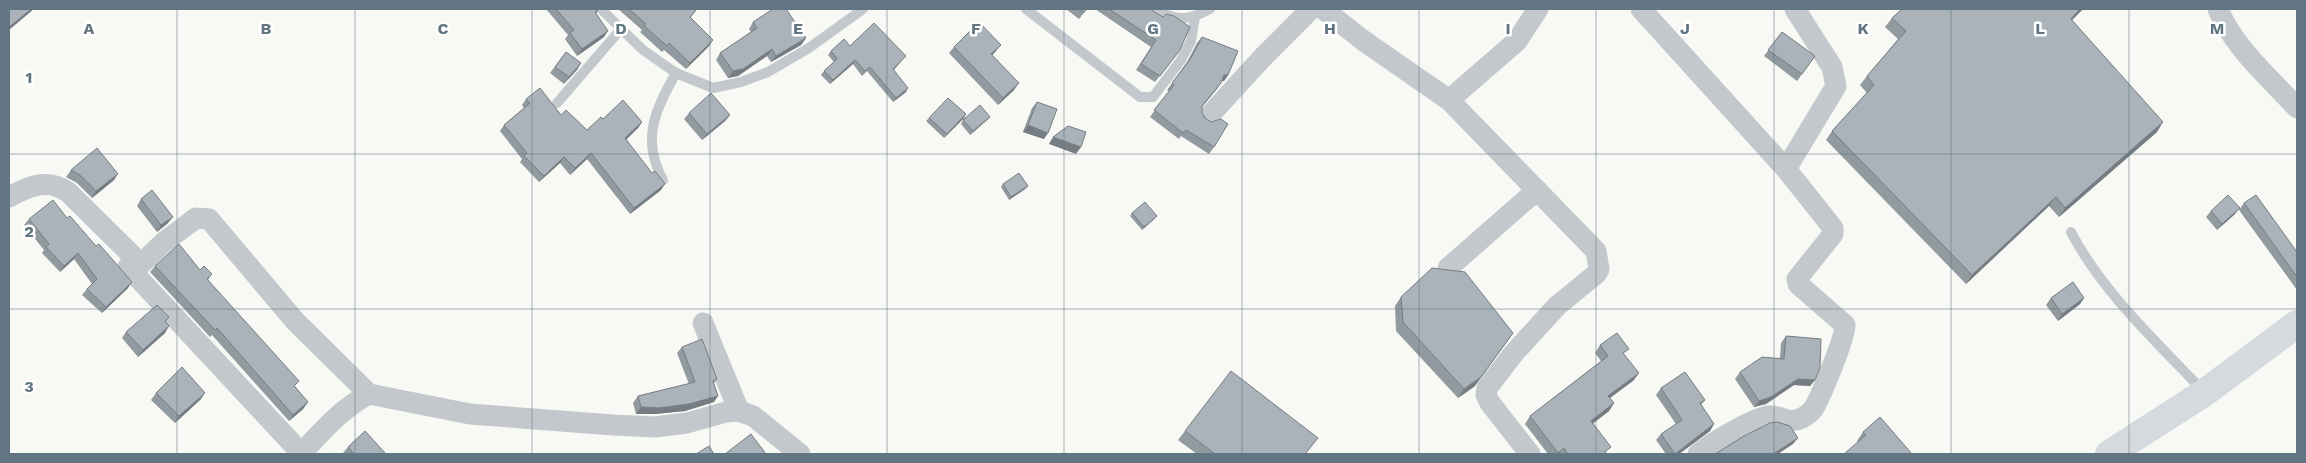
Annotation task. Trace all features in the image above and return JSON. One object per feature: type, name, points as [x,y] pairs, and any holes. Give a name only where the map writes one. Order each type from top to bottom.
[{"type":"street","points":[[1209,116],[1311,9]]},
{"type":"street","points":[[1323,9],[1364,41],[1449,100],[1596,251],[1599,268],[1596,274],[1557,306],[1514,354],[1487,388],[1486,395],[1490,403],[1530,454]]},
{"type":"street","points":[[1449,100],[1517,41],[1538,9]]},
{"type":"street","points":[[1641,9],[1786,169],[1833,228],[1833,234],[1797,279],[1798,284],[1843,322],[1845,330],[1842,342],[1813,409],[1804,418],[1792,422],[1770,416],[1710,444],[1698,454]]},
{"type":"street","points":[[1786,169],[1836,86],[1832,67],[1795,9]]},
{"type":"street","points":[[2218,9],[2224,25],[2256,66],[2297,108]]},
{"type":"street","points":[[9,197],[30,186],[43,183],[60,187],[68,192],[141,264],[164,242],[196,218],[209,219],[294,321],[369,394],[470,414],[655,427],[687,423],[726,412],[739,411],[753,416],[800,454]]},
{"type":"street","points":[[1448,268],[1537,190]]},
{"type":"street","points":[[128,267],[302,454],[337,416],[354,402],[369,394]]},
{"type":"street","points":[[703,323],[739,411]]},
{"type":"street","points":[[2109,454],[2204,393],[2297,324]]},
{"type":"lane","points":[[601,9],[643,50],[676,72],[713,88],[741,82],[768,72],[792,58],[862,9]]},
{"type":"lane","points":[[1026,9],[1140,97],[1153,97],[1181,60],[1191,41],[1195,17]]},
{"type":"lane","points":[[1152,9],[1183,19],[1195,17],[1210,9]]},
{"type":"lane","points":[[557,103],[620,28]]},
{"type":"lane","points":[[663,180],[652,156],[652,124],[660,100],[676,72]]},
{"type":"lane","points":[[2071,232],[2084,257],[2108,287],[2204,393]]},
{"type":"building","points":[[9,9],[31,9],[9,27]]},
{"type":"building","points":[[556,9],[599,9],[595,12],[608,31],[582,49],[570,33],[574,30]]},
{"type":"building","points":[[629,9],[697,9],[690,17],[713,40],[690,63],[669,43],[667,46],[644,26],[646,24]]},
{"type":"building","points":[[773,9],[786,9],[806,38],[776,56],[772,49],[743,69],[733,71],[720,53],[757,28],[753,22]]},
{"type":"building","points":[[1109,9],[1150,9],[1163,17],[1166,14],[1174,16],[1190,27],[1180,50],[1160,76],[1141,64],[1156,40]]},
{"type":"building","points":[[1902,9],[2080,9],[2071,19],[2163,122],[2065,208],[2056,197],[1972,275],[1832,131],[1874,85],[1867,76],[1906,31],[1892,18]]},
{"type":"building","points":[[979,22],[1001,45],[991,54],[1019,83],[1003,98],[954,47]]},
{"type":"building","points":[[874,23],[906,56],[893,69],[908,88],[896,98],[870,67],[865,71],[855,60],[833,80],[824,71],[837,59],[831,51],[844,39],[850,46]]},
{"type":"building","points":[[1782,32],[1815,56],[1802,74],[1768,50]]},
{"type":"building","points":[[1202,37],[1238,51],[1228,75],[1224,75],[1221,83],[1202,106],[1202,113],[1206,119],[1211,122],[1221,119],[1228,124],[1214,147],[1186,130],[1183,133],[1154,110],[1174,85],[1172,83],[1191,58]]},
{"type":"building","points":[[566,52],[581,63],[569,77],[555,67]]},
{"type":"building","points":[[540,88],[561,115],[566,110],[587,130],[601,117],[603,119],[623,100],[642,122],[625,138],[652,173],[655,171],[665,184],[634,208],[591,153],[575,168],[564,157],[544,176],[524,156],[527,153],[504,125],[530,103],[526,99]]},
{"type":"building","points":[[711,93],[730,115],[707,134],[689,113]]},
{"type":"building","points":[[948,98],[966,114],[947,134],[929,118]]},
{"type":"building","points":[[1037,102],[1057,109],[1048,133],[1028,125]]},
{"type":"building","points":[[980,105],[990,117],[973,131],[963,120]]},
{"type":"building","points":[[1068,126],[1086,132],[1081,147],[1053,137]]},
{"type":"building","points":[[97,148],[118,174],[96,191],[81,176],[71,170]]},
{"type":"building","points":[[1019,173],[1028,186],[1011,197],[1003,184]]},
{"type":"building","points":[[152,190],[173,217],[161,225],[141,199]]},
{"type":"building","points":[[2228,195],[2240,208],[2222,224],[2211,211]]},
{"type":"building","points":[[2256,195],[2297,252],[2297,277],[2244,203]]},
{"type":"building","points":[[53,200],[67,218],[70,216],[96,246],[99,244],[132,282],[106,307],[87,289],[97,279],[78,253],[64,266],[46,247],[49,244],[29,219]]},
{"type":"building","points":[[1145,202],[1157,216],[1144,227],[1132,213]]},
{"type":"building","points":[[179,244],[200,270],[204,266],[212,274],[207,279],[299,381],[294,386],[308,402],[293,415],[217,328],[215,330],[155,266]]},
{"type":"building","points":[[1432,268],[1465,272],[1513,333],[1481,377],[1464,389],[1403,322],[1401,297]]},
{"type":"building","points":[[2073,282],[2084,298],[2062,314],[2051,298]]},
{"type":"building","points":[[157,305],[169,317],[165,321],[169,326],[143,350],[126,332]]},
{"type":"building","points":[[1617,333],[1629,349],[1623,353],[1639,373],[1608,396],[1614,403],[1591,421],[1611,447],[1605,452],[1606,454],[1568,454],[1564,448],[1558,453],[1530,416],[1608,356],[1600,345]]},
{"type":"building","points":[[1786,336],[1821,339],[1820,368],[1815,380],[1798,379],[1771,397],[1759,401],[1740,372],[1762,357],[1784,359]]},
{"type":"building","points":[[702,339],[717,379],[713,381],[718,396],[689,404],[659,408],[641,407],[638,396],[695,382],[682,347]]},
{"type":"building","points":[[182,367],[205,393],[179,416],[156,393]]},
{"type":"building","points":[[1231,371],[1318,438],[1305,454],[1215,454],[1185,431]]},
{"type":"building","points":[[1685,372],[1705,400],[1700,403],[1714,424],[1675,454],[1661,434],[1682,420],[1661,388]]},
{"type":"building","points":[[1880,417],[1912,454],[1844,454],[1866,435],[1863,432]]},
{"type":"building","points":[[1777,422],[1790,426],[1798,438],[1773,454],[1715,454],[1744,436],[1770,423]]},
{"type":"building","points":[[365,431],[386,454],[354,454],[348,447]]},
{"type":"building","points":[[751,434],[766,454],[725,454]]},
{"type":"building","points":[[709,446],[714,454],[696,454]]}]
